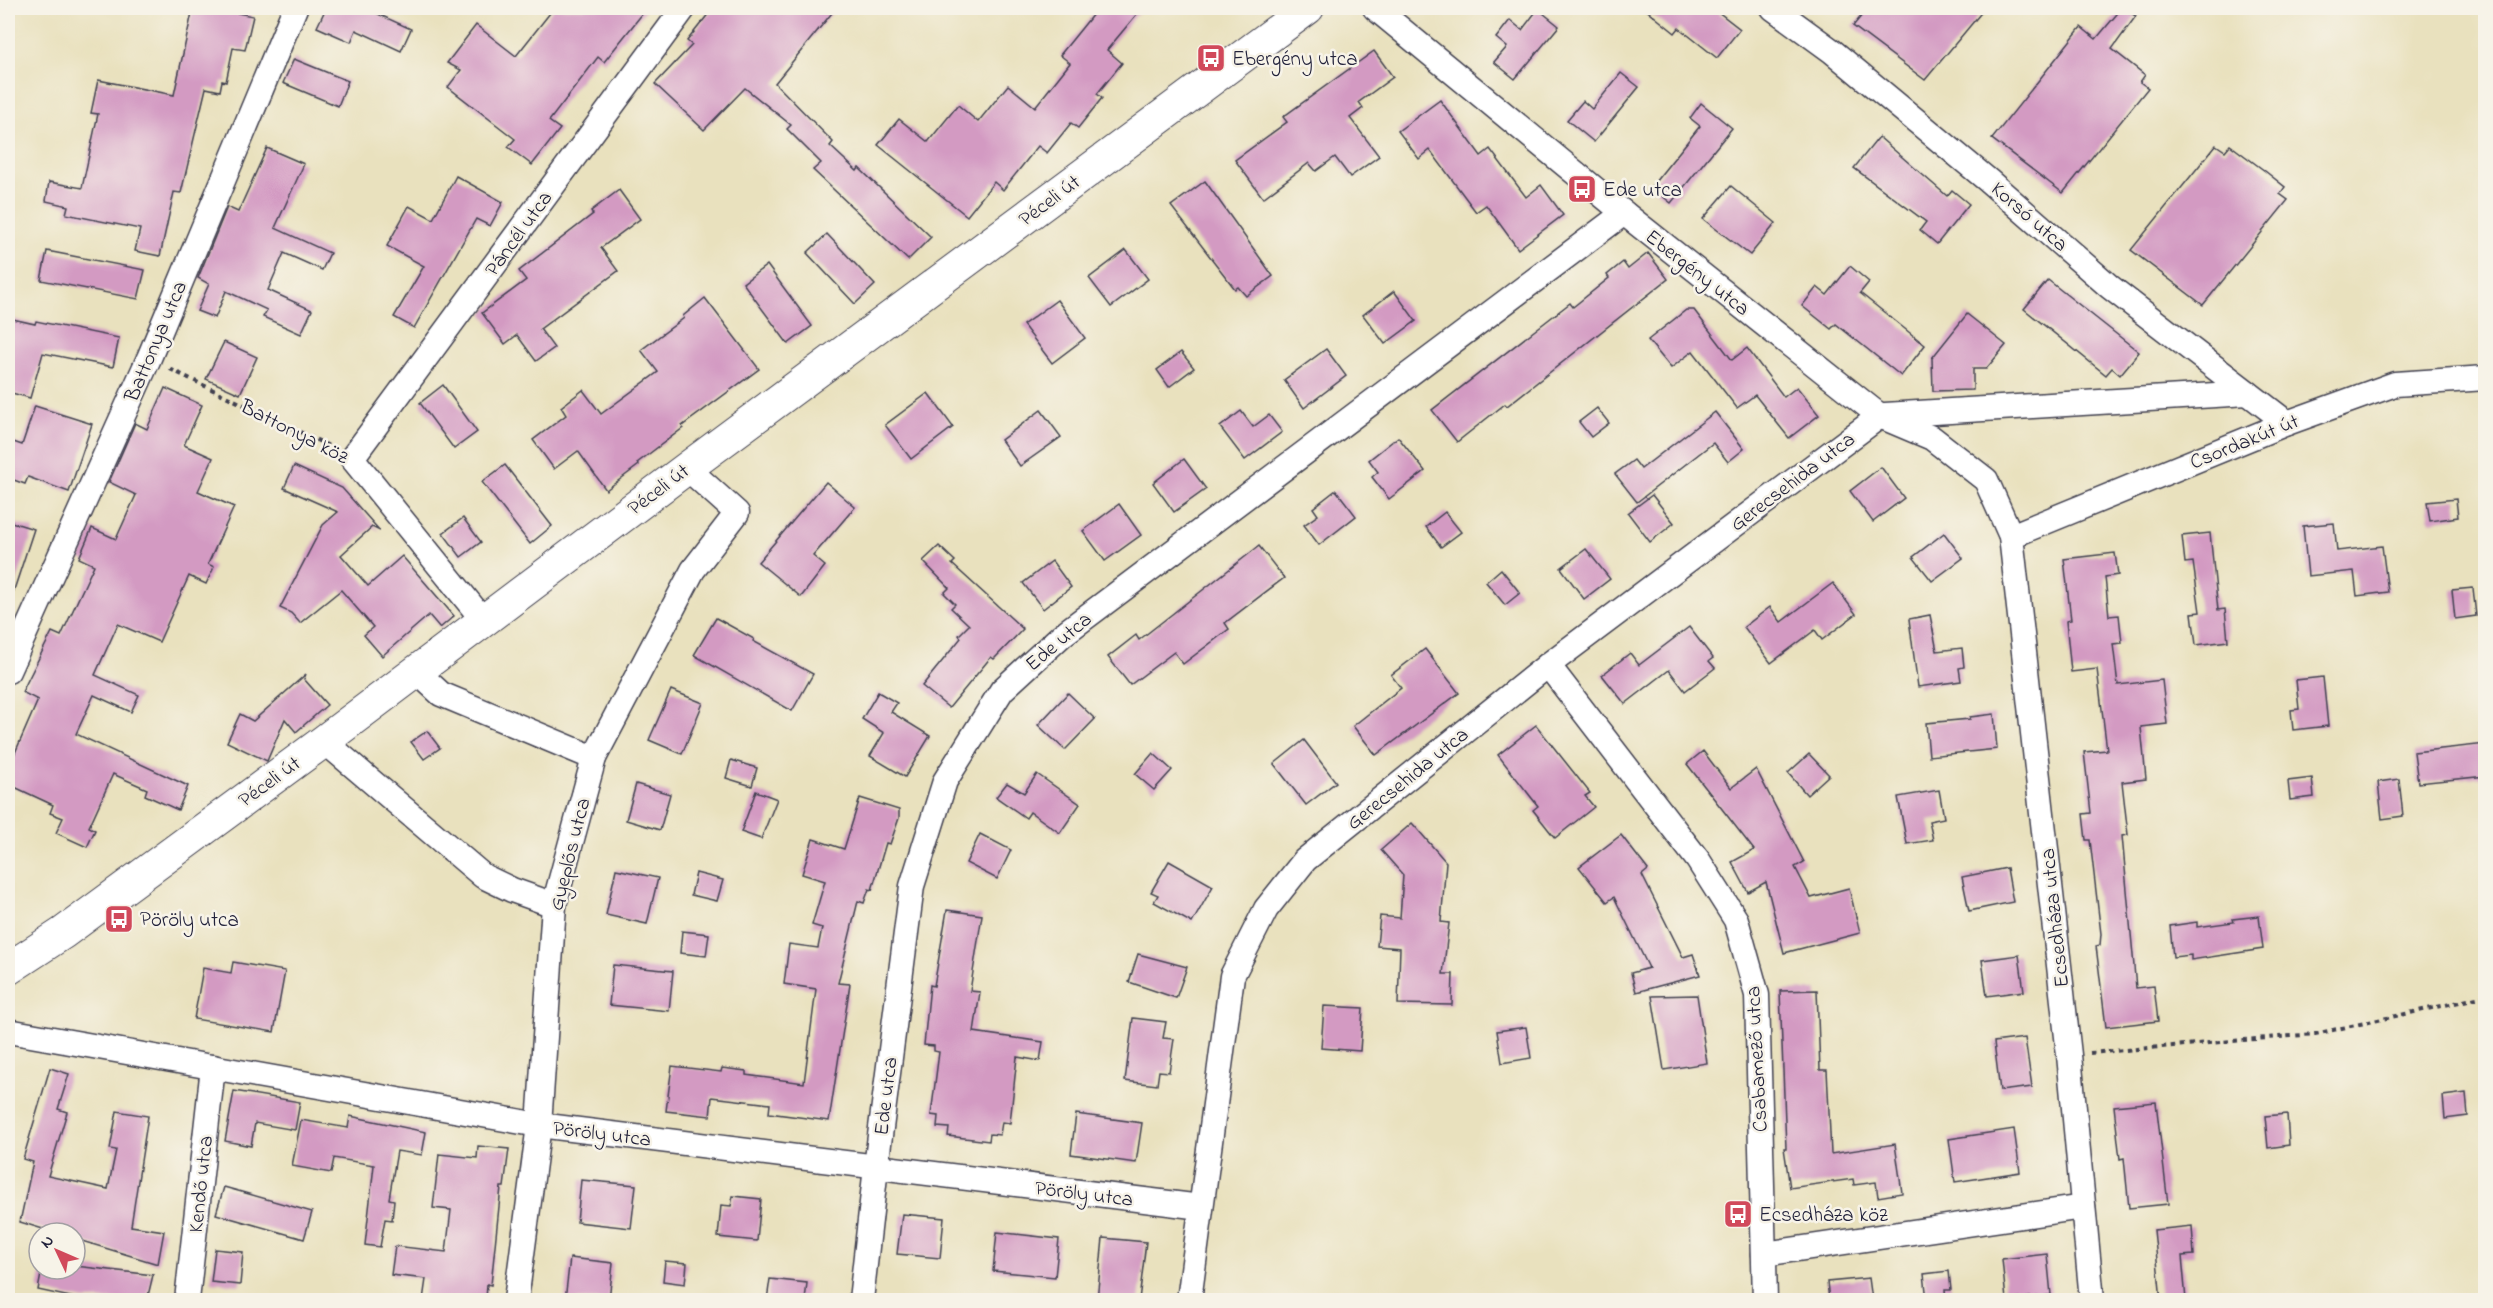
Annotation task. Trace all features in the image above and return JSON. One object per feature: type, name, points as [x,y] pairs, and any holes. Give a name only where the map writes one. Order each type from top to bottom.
[{"type":"main road","name":"Péceli út","points":[[8,969],[63,933],[324,741],[687,468],[1308,8]]},
{"type":"street","name":"Battonya utca","points":[[8,671],[149,358],[295,8]]},
{"type":"street","name":"Páncél utca","points":[[352,458],[684,8]]},
{"type":"street","name":"Ebergény utca","points":[[1375,8],[1624,213],[1880,416],[1932,438],[1986,480],[2011,536]]},
{"type":"street","name":"Korsó utca","points":[[1773,8],[1832,51],[1990,182],[2110,287],[2287,423]]},
{"type":"street","name":"Ede utca","points":[[861,1300],[912,886],[945,781],[1002,690],[1062,635],[1624,213]]},
{"type":"street","name":"Csordakút út","points":[[2011,536],[2287,423],[2395,384],[2486,378]]},
{"type":"street","points":[[1880,416],[2248,393]]},
{"type":"street","name":"Gerecsehida utca","points":[[1190,1300],[1232,976],[1266,909],[1305,860],[1548,664],[1880,416]]},
{"type":"street","name":"Battonya köz","points":[[352,458],[484,621]]},
{"type":"street","name":"Gyeplős utca","points":[[516,1300],[539,1125],[554,905],[594,758],[693,570],[737,513],[687,468]]},
{"type":"street","name":"Ecsedháza utca","points":[[2011,536],[2069,1055],[2092,1300]]},
{"type":"street","name":"Csabamező utca","points":[[1548,664],[1698,860],[1736,920],[1756,995],[1765,1300]]},
{"type":"street","points":[[416,671],[441,694],[594,758]]},
{"type":"street","points":[[324,741],[483,876],[512,890],[554,905]]},
{"type":"street","name":"Pöröly utca","points":[[8,1031],[539,1125],[1201,1207]]},
{"type":"street","name":"Kendő utca","points":[[187,1300],[213,1067]]},
{"type":"street","points":[[1764,1254],[2083,1207]]},
{"type":"path","name":"Battonya köz","points":[[149,358],[352,458]]},
{"type":"path","points":[[2069,1055],[2315,1034],[2486,996]]},
{"type":"building","points":[[193,8],[212,8],[253,16],[245,50],[233,48],[226,82],[222,81],[220,91],[206,88],[181,193],[174,192],[160,256],[135,251],[140,229],[66,214],[68,206],[46,201],[49,182],[82,188],[98,114],[91,113],[98,80],[174,95]]},
{"type":"building","points":[[326,8],[365,8],[411,29],[401,51],[356,30],[351,42],[317,27]]},
{"type":"building","points":[[554,8],[647,8],[604,62],[598,57],[549,121],[560,129],[532,165],[508,147],[515,139],[448,87],[461,70],[447,63],[476,25],[516,56]]},
{"type":"building","points":[[713,8],[836,8],[775,83],[833,142],[830,146],[857,171],[859,168],[931,237],[908,260],[813,170],[821,163],[787,129],[791,125],[745,88],[704,130],[655,84],[692,45],[687,41]]},
{"type":"building","points":[[1098,8],[1142,8],[1107,50],[1122,63],[1097,94],[1102,98],[1078,128],[1071,123],[1047,153],[1038,146],[1003,190],[994,182],[967,216],[878,145],[899,119],[928,142],[958,105],[978,122],[1008,85],[1035,107],[1070,63],[1060,55]]},
{"type":"building","points":[[1644,8],[1713,8],[1740,29],[1717,58],[1679,28],[1675,33]]},
{"type":"building","points":[[1868,8],[1985,8],[1925,80],[1853,26]]},
{"type":"building","points":[[2122,8],[2136,16],[2112,49],[2145,75],[2140,82],[2148,88],[2063,193],[1992,139],[2081,27],[2096,39]]},
{"type":"building","points":[[1538,9],[1559,26],[1515,79],[1494,62],[1507,47],[1496,38],[1510,20],[1522,30]]},
{"type":"building","points":[[1374,51],[1393,77],[1359,102],[1363,108],[1350,118],[1379,156],[1350,177],[1335,157],[1316,171],[1309,163],[1263,198],[1235,160],[1287,122],[1283,117]]},
{"type":"building","points":[[294,59],[348,81],[338,106],[283,83]]},
{"type":"building","points":[[1621,73],[1639,87],[1594,142],[1567,120],[1583,101],[1592,109]]},
{"type":"building","points":[[1440,100],[1481,156],[1490,149],[1526,197],[1541,185],[1563,215],[1518,249],[1486,205],[1476,212],[1430,150],[1419,159],[1398,131]]},
{"type":"building","points":[[1701,103],[1732,128],[1671,203],[1651,187],[1700,126],[1690,118]]},
{"type":"building","points":[[1879,137],[1947,196],[1952,190],[1969,204],[1937,244],[1920,230],[1926,222],[1854,168]]},
{"type":"building","points":[[2216,145],[2225,151],[2230,145],[2265,171],[2285,187],[2280,194],[2288,200],[2203,305],[2131,250]]},
{"type":"building","points":[[267,148],[304,164],[275,228],[330,253],[322,270],[284,253],[268,290],[312,310],[301,334],[263,317],[267,310],[226,291],[215,318],[197,311],[209,284],[198,278],[227,207],[238,212]]},
{"type":"building","points":[[456,176],[503,202],[490,226],[476,219],[414,328],[394,317],[424,266],[387,246],[409,206],[433,219]]},
{"type":"building","points":[[1205,181],[1273,276],[1246,296],[1238,287],[1235,289],[1171,206]]},
{"type":"building","points":[[1731,186],[1776,223],[1750,255],[1703,219]]},
{"type":"building","points":[[619,190],[640,219],[601,248],[618,271],[540,329],[554,348],[536,361],[517,335],[505,344],[482,313],[526,280],[519,271],[593,214],[591,211]]},
{"type":"building","points":[[827,234],[875,285],[855,304],[807,253]]},
{"type":"building","points":[[1126,250],[1148,279],[1111,307],[1089,278]]},
{"type":"building","points":[[47,251],[145,270],[138,299],[41,280]]},
{"type":"building","points":[[1648,253],[1668,279],[1507,406],[1505,404],[1457,442],[1432,410],[1570,303],[1573,307],[1609,278],[1607,275],[1623,262],[1628,269]]},
{"type":"building","points":[[767,265],[812,326],[788,344],[743,283]]},
{"type":"building","points":[[1850,266],[1869,282],[1860,293],[1925,345],[1901,376],[1836,324],[1831,329],[1802,306],[1817,287],[1827,295]]},
{"type":"building","points":[[2048,280],[2139,352],[2120,375],[2112,368],[2106,375],[2024,309]]},
{"type":"building","points":[[1394,291],[1416,321],[1385,344],[1363,315]]},
{"type":"building","points":[[705,298],[759,369],[682,426],[683,428],[606,490],[578,451],[554,469],[533,440],[566,415],[561,407],[583,390],[601,414],[658,372],[641,350],[684,318],[683,316]]},
{"type":"building","points":[[1057,300],[1085,338],[1052,363],[1023,325]]},
{"type":"building","points":[[1686,310],[1694,310],[1732,360],[1747,348],[1784,397],[1797,387],[1819,415],[1789,438],[1755,395],[1737,408],[1693,351],[1671,368],[1648,340]]},
{"type":"building","points":[[1967,314],[2006,345],[1986,369],[1973,369],[1973,390],[1933,391],[1932,358]]},
{"type":"building","points":[[8,318],[35,324],[36,321],[119,338],[113,367],[43,353],[30,398],[8,392]]},
{"type":"building","points":[[224,342],[257,357],[240,394],[206,379]]},
{"type":"building","points":[[1326,349],[1346,376],[1304,408],[1284,380]]},
{"type":"building","points":[[1181,352],[1194,368],[1169,387],[1157,370]]},
{"type":"building","points":[[443,385],[477,432],[454,449],[420,403]]},
{"type":"building","points":[[165,388],[202,405],[184,445],[213,458],[198,491],[234,507],[208,564],[214,567],[206,584],[189,576],[159,642],[118,624],[95,675],[139,695],[131,712],[94,695],[76,734],[188,786],[178,810],[145,795],[147,789],[113,774],[89,827],[95,830],[87,847],[56,833],[63,818],[50,813],[53,805],[8,784],[8,769],[38,700],[22,692],[52,632],[61,636],[94,565],[79,558],[92,528],[116,539],[136,495],[109,482],[135,423],[147,429]]},
{"type":"building","points":[[928,393],[953,427],[911,459],[885,425]]},
{"type":"building","points":[[35,406],[92,424],[69,492],[28,477],[25,484],[8,478],[8,440],[22,445]]},
{"type":"building","points":[[1597,408],[1609,423],[1591,437],[1579,422]]},
{"type":"building","points":[[1041,410],[1061,437],[1020,466],[1001,440]]},
{"type":"building","points":[[1241,411],[1253,427],[1269,415],[1282,432],[1245,460],[1220,427]]},
{"type":"building","points":[[1715,412],[1744,449],[1728,462],[1713,443],[1637,502],[1615,474],[1634,460],[1641,469]]},
{"type":"building","points":[[1398,437],[1425,471],[1389,499],[1372,477],[1378,472],[1369,460]]},
{"type":"building","points":[[1184,459],[1206,489],[1174,512],[1153,483]]},
{"type":"building","points":[[505,465],[552,526],[530,544],[482,482]]},
{"type":"building","points":[[294,466],[342,488],[380,531],[372,527],[341,555],[368,586],[402,556],[454,616],[440,628],[429,615],[382,656],[364,635],[373,627],[341,590],[300,623],[291,613],[280,608],[323,525],[338,512],[284,488]]},
{"type":"building","points":[[1881,467],[1904,498],[1873,522],[1850,491]]},
{"type":"building","points":[[826,482],[855,507],[813,556],[825,566],[801,597],[758,562]]},
{"type":"building","points":[[1336,490],[1356,516],[1319,545],[1304,525],[1318,515],[1313,508]]},
{"type":"building","points":[[1652,495],[1674,523],[1650,542],[1628,513]]},
{"type":"building","points":[[2456,499],[2458,517],[2430,521],[2427,502]]},
{"type":"building","points":[[1119,504],[1141,535],[1105,561],[1083,531]]},
{"type":"building","points":[[1445,512],[1461,532],[1441,547],[1426,527]]},
{"type":"building","points":[[463,518],[481,542],[461,557],[443,533]]},
{"type":"building","points":[[8,521],[34,529],[11,599],[8,598]]},
{"type":"building","points":[[2334,523],[2337,551],[2382,546],[2388,592],[2357,596],[2354,571],[2308,576],[2303,526]]},
{"type":"building","points":[[1944,533],[1963,558],[1932,581],[1913,557]]},
{"type":"building","points":[[2210,533],[2218,610],[2225,609],[2228,641],[2196,645],[2192,613],[2200,612],[2193,562],[2185,563],[2182,536]]},
{"type":"building","points":[[939,546],[955,561],[952,564],[1023,629],[994,659],[991,657],[949,708],[922,686],[961,638],[959,635],[969,625],[951,608],[955,604],[944,593],[949,588],[923,561]]},
{"type":"building","points":[[1259,546],[1284,578],[1225,623],[1229,629],[1183,664],[1174,652],[1130,685],[1108,657],[1136,635],[1139,640]]},
{"type":"building","points":[[1586,549],[1610,579],[1584,599],[1561,568]]},
{"type":"building","points":[[2115,553],[2118,575],[2105,577],[2109,616],[2119,615],[2122,643],[2113,644],[2118,685],[2162,680],[2167,724],[2141,727],[2146,779],[2122,782],[2128,835],[2122,836],[2136,988],[2154,986],[2158,1021],[2106,1027],[2096,946],[2100,945],[2101,934],[2090,840],[2086,840],[2083,814],[2091,813],[2084,752],[2107,750],[2097,669],[2071,672],[2066,621],[2071,620],[2064,559]]},
{"type":"building","points":[[1052,561],[1071,587],[1043,609],[1023,583]]},
{"type":"building","points":[[1501,569],[1520,593],[1505,605],[1486,582]]},
{"type":"building","points":[[1833,583],[1856,614],[1822,640],[1815,630],[1771,663],[1744,627],[1770,607],[1781,622]]},
{"type":"building","points":[[2473,588],[2476,616],[2455,619],[2452,590]]},
{"type":"building","points":[[1930,615],[1937,651],[1962,648],[1964,667],[1959,668],[1961,681],[1918,687],[1909,619]]},
{"type":"building","points":[[716,618],[813,674],[792,711],[694,655]]},
{"type":"building","points":[[1689,627],[1713,658],[1709,661],[1715,668],[1685,691],[1669,670],[1625,704],[1602,675],[1630,653],[1639,665]]},
{"type":"building","points":[[1425,649],[1459,693],[1376,755],[1353,726],[1401,688],[1391,675]]},
{"type":"building","points":[[306,674],[304,679],[327,705],[296,732],[285,719],[267,761],[227,742],[240,714],[253,721]]},
{"type":"building","points":[[2323,677],[2328,726],[2293,730],[2291,710],[2299,709],[2296,680]]},
{"type":"building","points":[[671,690],[703,703],[682,754],[649,740]]},
{"type":"building","points":[[878,692],[897,703],[891,712],[930,736],[905,777],[870,756],[884,733],[862,719]]},
{"type":"building","points":[[1068,693],[1095,719],[1065,750],[1038,725]]},
{"type":"building","points":[[1994,714],[1997,749],[1929,756],[1926,723],[1970,719],[1970,717]]},
{"type":"building","points":[[1536,725],[1590,793],[1585,796],[1594,807],[1555,838],[1533,810],[1538,806],[1498,755]]},
{"type":"building","points":[[427,731],[440,748],[424,759],[411,742]]},
{"type":"building","points":[[1304,740],[1336,782],[1306,805],[1274,764]]},
{"type":"building","points":[[2486,744],[2486,776],[2418,783],[2414,752]]},
{"type":"building","points":[[1703,751],[1731,788],[1756,769],[1804,862],[1795,867],[1811,898],[1849,888],[1860,933],[1784,953],[1766,882],[1748,892],[1732,862],[1754,850],[1687,764]]},
{"type":"building","points":[[1153,753],[1172,770],[1154,790],[1135,774]]},
{"type":"building","points":[[1809,754],[1829,775],[1807,795],[1788,773]]},
{"type":"building","points":[[731,760],[757,768],[752,786],[726,778]]},
{"type":"building","points":[[1037,774],[1080,804],[1060,833],[1030,812],[1026,818],[996,797],[1007,783],[1024,793]]},
{"type":"building","points":[[2312,778],[2314,797],[2290,800],[2288,781]]},
{"type":"building","points":[[2399,779],[2403,816],[2382,819],[2378,782]]},
{"type":"building","points":[[636,784],[670,794],[660,830],[626,820]]},
{"type":"building","points":[[1939,790],[1944,818],[1929,821],[1933,840],[1907,844],[1898,797]]},
{"type":"building","points":[[756,791],[777,799],[761,839],[741,832]]},
{"type":"building","points":[[860,798],[899,810],[899,818],[890,844],[886,843],[872,890],[869,889],[864,903],[858,901],[838,983],[850,984],[829,1121],[769,1113],[770,1104],[712,1097],[710,1116],[666,1111],[672,1066],[721,1072],[722,1068],[746,1071],[746,1075],[804,1083],[816,989],[784,984],[789,944],[818,948],[822,928],[812,925],[825,881],[802,874],[813,839],[844,849]]},
{"type":"building","points":[[1412,823],[1446,862],[1441,922],[1449,923],[1443,974],[1453,974],[1452,1005],[1398,1004],[1400,948],[1377,946],[1380,916],[1400,918],[1403,875],[1381,850]]},
{"type":"building","points":[[980,834],[1011,850],[997,879],[966,863]]},
{"type":"building","points":[[1621,835],[1648,870],[1642,875],[1683,957],[1693,954],[1700,975],[1636,992],[1631,973],[1649,968],[1614,897],[1607,902],[1579,867]]},
{"type":"building","points":[[1169,861],[1213,886],[1192,923],[1154,902],[1158,895],[1151,892]]},
{"type":"building","points":[[2007,868],[2013,902],[1969,911],[1962,877]]},
{"type":"building","points":[[616,869],[658,878],[647,924],[606,915]]},
{"type":"building","points":[[696,873],[723,880],[717,901],[691,895]]},
{"type":"building","points":[[947,910],[982,915],[970,991],[980,992],[974,1032],[1043,1042],[1040,1061],[1017,1057],[1010,1123],[1002,1122],[1000,1135],[990,1134],[989,1141],[948,1136],[949,1128],[937,1127],[938,1116],[931,1115],[939,1052],[934,1051],[934,1046],[924,1045],[930,985],[934,986]]},
{"type":"building","points":[[2259,916],[2263,949],[2191,960],[2191,955],[2173,957],[2170,926],[2197,922],[2197,927]]},
{"type":"building","points":[[682,931],[709,934],[706,956],[680,953]]},
{"type":"building","points":[[1138,954],[1187,967],[1176,998],[1129,982]]},
{"type":"building","points":[[2019,955],[2024,991],[1987,996],[1982,960]]},
{"type":"building","points":[[233,962],[285,971],[274,1032],[194,1019],[203,968],[231,973]]},
{"type":"building","points":[[613,965],[673,971],[669,1011],[609,1005]]},
{"type":"building","points":[[1817,990],[1820,1070],[1827,1070],[1831,1154],[1895,1144],[1902,1193],[1878,1197],[1876,1182],[1854,1185],[1853,1179],[1790,1188],[1784,1148],[1786,1148],[1780,991]]},
{"type":"building","points":[[1697,995],[1707,1063],[1664,1070],[1652,996]]},
{"type":"building","points":[[1324,1006],[1363,1008],[1360,1051],[1321,1048]]},
{"type":"building","points":[[1133,1018],[1166,1022],[1163,1038],[1174,1039],[1169,1072],[1159,1071],[1157,1085],[1125,1081]]},
{"type":"building","points":[[1526,1027],[1531,1058],[1502,1063],[1497,1031]]},
{"type":"building","points":[[2025,1038],[2032,1087],[2000,1091],[1994,1042]]},
{"type":"building","points":[[50,1068],[69,1074],[58,1109],[67,1112],[48,1176],[108,1189],[116,1150],[110,1149],[117,1111],[148,1116],[131,1226],[164,1231],[158,1264],[87,1243],[87,1221],[27,1221],[27,1224],[20,1222],[33,1162],[23,1159]]},
{"type":"building","points":[[234,1091],[300,1102],[295,1130],[255,1123],[251,1146],[225,1141]]},
{"type":"building","points":[[2466,1093],[2468,1116],[2445,1119],[2443,1096]]},
{"type":"building","points":[[2156,1102],[2168,1204],[2129,1208],[2124,1158],[2120,1159],[2114,1106]]},
{"type":"building","points":[[1076,1114],[1142,1123],[1136,1163],[1071,1154]]},
{"type":"building","points":[[2287,1114],[2289,1145],[2268,1148],[2265,1116]]},
{"type":"building","points":[[350,1116],[426,1132],[422,1155],[397,1151],[389,1199],[394,1200],[392,1220],[385,1219],[380,1247],[365,1245],[374,1165],[334,1158],[331,1173],[292,1166],[301,1120],[348,1128]]},
{"type":"building","points":[[2014,1129],[2020,1172],[1955,1182],[1949,1139]]},
{"type":"building","points":[[478,1146],[509,1149],[504,1187],[501,1187],[491,1285],[487,1284],[486,1300],[423,1300],[426,1279],[391,1275],[395,1246],[446,1252],[451,1210],[433,1208],[439,1154],[477,1158]]},
{"type":"building","points":[[581,1180],[636,1185],[631,1228],[577,1222]]},
{"type":"building","points":[[224,1187],[312,1212],[304,1239],[216,1214]]},
{"type":"building","points":[[733,1196],[761,1199],[757,1241],[718,1237],[721,1205],[731,1206]]},
{"type":"building","points":[[902,1214],[944,1218],[940,1258],[897,1254]]},
{"type":"building","points":[[2192,1226],[2194,1255],[2182,1256],[2186,1300],[2161,1300],[2154,1230]]},
{"type":"building","points":[[997,1232],[1059,1239],[1055,1277],[993,1271]]},
{"type":"building","points":[[1103,1238],[1146,1242],[1139,1300],[1097,1300]]},
{"type":"building","points":[[215,1249],[243,1252],[240,1285],[211,1282]]},
{"type":"building","points":[[2047,1254],[2051,1295],[2006,1300],[2002,1259]]},
{"type":"building","points":[[570,1258],[613,1263],[609,1300],[565,1300]]},
{"type":"building","points":[[665,1261],[687,1263],[685,1284],[663,1281]]},
{"type":"building","points":[[87,1267],[153,1275],[147,1300],[84,1300],[38,1290],[40,1281],[87,1281]]},
{"type":"building","points":[[1949,1271],[1951,1290],[1945,1290],[1946,1300],[1927,1300],[1924,1274]]},
{"type":"building","points":[[1869,1278],[1872,1300],[1829,1300],[1827,1282]]},
{"type":"building","points":[[770,1279],[807,1283],[805,1300],[767,1300]]},
{"type":"place","name":"Ebergény utca","points":[[1211,58]]},
{"type":"place","name":"Ede utca","points":[[1582,189]]},
{"type":"place","name":"Pöröly utca","points":[[119,919]]},
{"type":"place","name":"Ecsedháza köz","points":[[1738,1214]]}]
